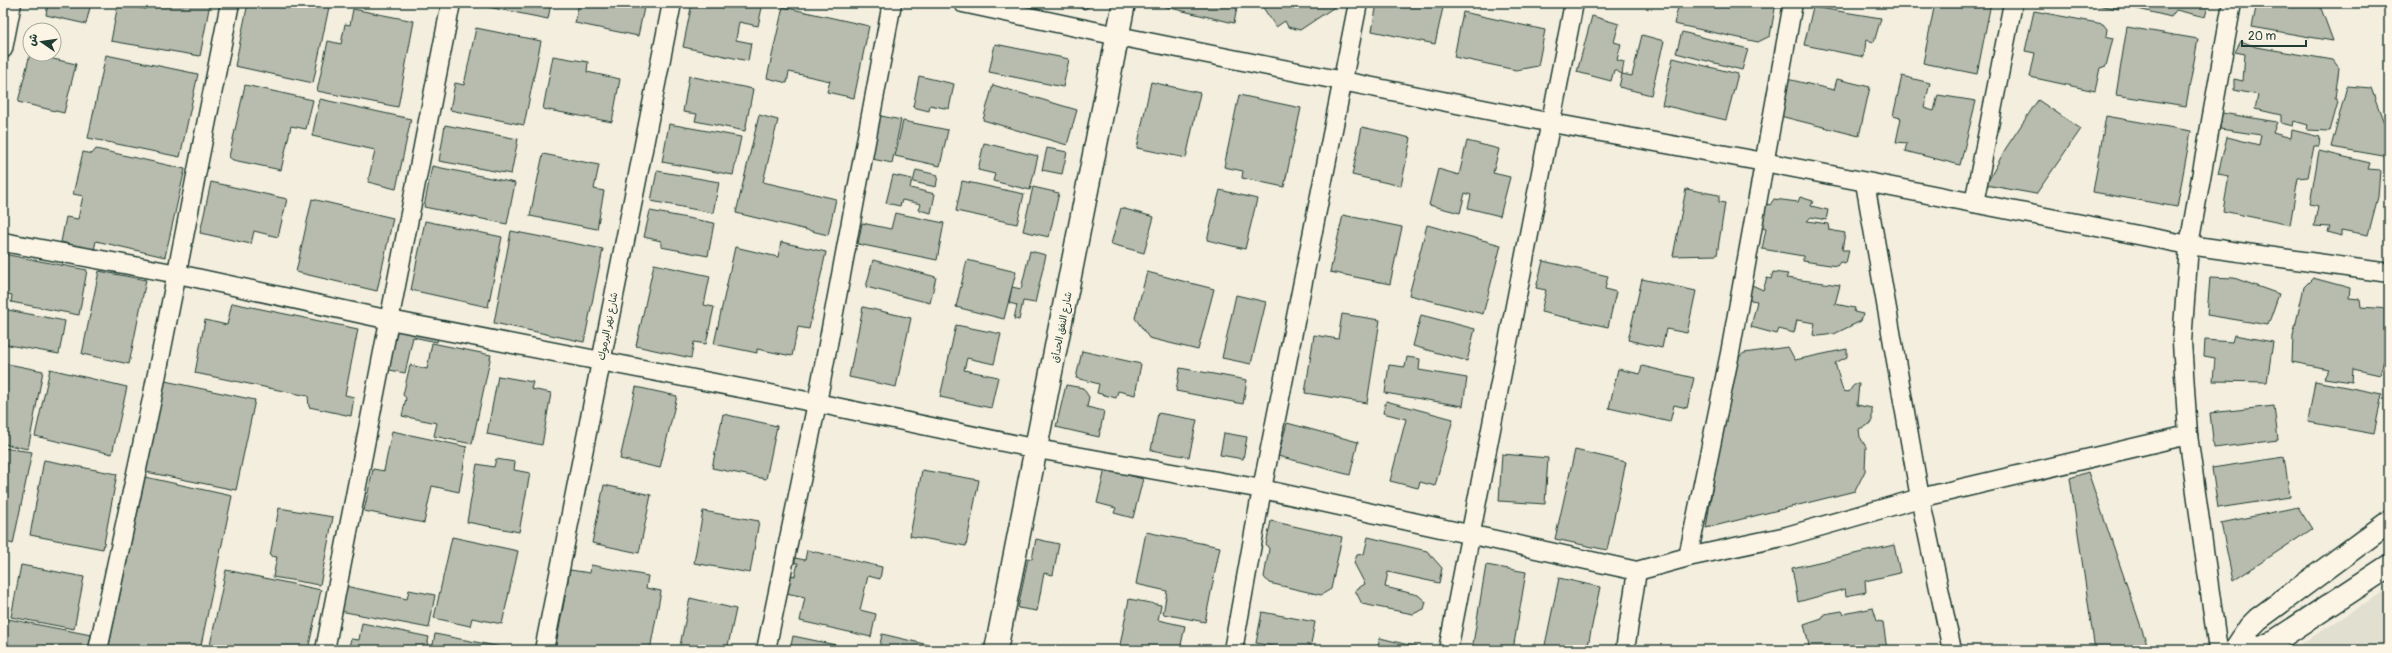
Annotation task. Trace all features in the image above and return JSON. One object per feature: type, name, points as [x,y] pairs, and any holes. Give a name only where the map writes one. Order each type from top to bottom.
[{"type":"main road","name":"شارع النفق الحدأق","points":[[996,650],[1037,449],[1124,3]]},
{"type":"main road","points":[[2235,650],[2250,627],[2258,619],[2389,522]]},
{"type":"main road","points":[[2246,650],[2263,647],[2272,643],[2389,566]]},
{"type":"street","points":[[3,49],[12,3]]},
{"type":"street","points":[[98,650],[178,274],[230,3]]},
{"type":"street","points":[[325,650],[451,3]]},
{"type":"street","name":"شارع نهر اليرموك","points":[[544,650],[672,3]]},
{"type":"street","points":[[766,650],[817,403],[892,3]]},
{"type":"street","points":[[963,3],[1118,36],[1552,123],[1764,162],[1865,183],[2189,245],[2389,273]]},
{"type":"street","points":[[1233,650],[1262,489],[1358,3]]},
{"type":"street","points":[[1448,650],[1468,536],[1552,123],[1574,3]]},
{"type":"street","points":[[1688,556],[1730,353],[1794,3]]},
{"type":"street","points":[[1974,203],[2013,3]]},
{"type":"street","points":[[2218,650],[2188,435],[2182,342],[2189,245],[2232,3]]},
{"type":"street","points":[[1865,183],[1920,498],[1952,650]]},
{"type":"street","points":[[3,242],[178,274],[390,320],[817,403],[1037,449],[1262,489],[1468,536],[1637,571],[1688,556],[1787,536],[1920,498],[2188,435]]},
{"type":"street","points":[[1626,650],[1637,571]]},
{"type":"shaded area","points":[[2389,588],[2389,650],[2292,650]]},
{"type":"building","points":[[48,3],[91,3],[86,24],[46,15]]},
{"type":"building","points":[[147,3],[210,3],[200,56],[111,41],[118,4],[146,9]]},
{"type":"building","points":[[248,3],[311,3],[329,7],[313,83],[235,66]]},
{"type":"building","points":[[468,3],[551,3],[548,19]]},
{"type":"building","points":[[579,3],[645,3],[638,36],[575,23]]},
{"type":"building","points":[[692,3],[721,3],[733,6],[734,3],[763,3],[758,26],[739,22],[736,40],[751,43],[748,61],[683,47]]},
{"type":"building","points":[[1060,3],[1094,3],[1085,9]]},
{"type":"building","points":[[1163,3],[1238,3],[1234,23],[1162,6]]},
{"type":"building","points":[[1260,3],[1334,3],[1336,6],[1300,30],[1288,27],[1285,21],[1276,27]]},
{"type":"building","points":[[1377,3],[1444,3],[1435,44],[1372,31]]},
{"type":"building","points":[[1679,3],[1776,3],[1770,36],[1758,42],[1674,24]]},
{"type":"building","points":[[1935,3],[1991,3],[1977,74],[1923,63]]},
{"type":"building","points":[[2086,3],[2120,3],[2119,9]]},
{"type":"building","points":[[2131,3],[2209,3],[2205,17],[2176,10],[2171,17],[2130,7]]},
{"type":"building","points":[[2257,3],[2319,3],[2333,41],[2252,27]]},
{"type":"building","points":[[783,7],[869,26],[854,98],[827,92],[830,81],[789,72],[787,83],[767,78]]},
{"type":"building","points":[[1813,7],[1881,18],[1874,42],[1866,40],[1864,57],[1804,45]]},
{"type":"building","points":[[353,9],[414,21],[398,107],[317,91],[328,41],[341,44],[345,24],[350,25]]},
{"type":"building","points":[[2034,11],[2103,24],[2107,29],[2106,36],[2113,38],[2106,66],[2100,68],[2095,91],[2030,77],[2035,53],[2025,51]]},
{"type":"building","points":[[1463,12],[1545,30],[1538,66],[1516,70],[1454,57]]},
{"type":"building","points":[[1592,16],[1619,24],[1614,42],[1621,44],[1617,60],[1624,62],[1622,74],[1614,70],[1611,81],[1577,72]]},
{"type":"building","points":[[2127,27],[2198,39],[2186,106],[2116,95]]},
{"type":"building","points":[[476,28],[541,41],[524,125],[450,110],[455,83],[464,85]]},
{"type":"building","points":[[1682,32],[1748,49],[1742,70],[1676,53]]},
{"type":"building","points":[[1642,35],[1664,41],[1651,95],[1619,87],[1622,74],[1632,76]]},
{"type":"building","points":[[2241,41],[2256,47],[2333,60],[2339,68],[2335,98],[2338,102],[2330,131],[2307,130],[2308,125],[2294,121],[2293,126],[2281,123],[2281,115],[2255,109],[2258,95],[2234,90],[2234,79],[2243,81],[2245,54],[2235,52]]},
{"type":"building","points":[[995,44],[1069,59],[1063,87],[989,72]]},
{"type":"building","points":[[106,55],[198,74],[180,157],[88,138]]},
{"type":"building","points":[[553,56],[588,62],[587,72],[620,79],[612,122],[543,109]]},
{"type":"building","points":[[1673,58],[1738,74],[1726,120],[1662,105]]},
{"type":"building","points":[[62,61],[76,64],[64,113],[18,102],[28,62]]},
{"type":"building","points":[[689,76],[753,89],[745,131],[695,121],[697,114],[683,112]]},
{"type":"building","points":[[919,76],[954,84],[949,109],[930,105],[929,111],[913,107]]},
{"type":"building","points":[[1902,76],[1930,83],[1924,108],[1934,111],[1938,95],[1976,101],[1960,165],[1905,151],[1907,143],[1896,142],[1901,118],[1893,116]]},
{"type":"building","points":[[1787,79],[1834,90],[1837,79],[1870,87],[1859,136],[1780,116]]},
{"type":"building","points":[[1151,82],[1200,93],[1186,158],[1137,148]]},
{"type":"building","points":[[245,85],[313,100],[306,129],[291,126],[281,170],[233,160],[229,157]]},
{"type":"building","points":[[993,85],[1077,110],[1067,145],[983,120]]},
{"type":"building","points":[[2347,86],[2371,88],[2389,136],[2389,157],[2331,147]]},
{"type":"building","points":[[1239,95],[1301,108],[1284,187],[1242,178],[1243,171],[1224,167]]},
{"type":"building","points":[[320,99],[411,119],[396,189],[368,182],[375,150],[312,136]]},
{"type":"building","points":[[2038,100],[2081,129],[2036,194],[1986,185],[2006,148]]},
{"type":"building","points":[[2222,113],[2277,122],[2273,133],[2291,138],[2292,130],[2320,137],[2319,146],[2314,146],[2308,177],[2298,178],[2290,225],[2223,211],[2229,176],[2218,174],[2227,137],[2259,145],[2261,135],[2220,129]]},
{"type":"building","points":[[759,115],[778,120],[763,182],[836,199],[828,235],[736,213]]},
{"type":"building","points":[[876,115],[901,120],[892,163],[867,158]]},
{"type":"building","points":[[2106,116],[2191,131],[2177,207],[2093,192]]},
{"type":"building","points":[[903,121],[948,130],[940,166],[895,156]]},
{"type":"building","points":[[669,124],[741,137],[733,175],[662,162]]},
{"type":"building","points":[[445,125],[518,139],[511,174],[439,161]]},
{"type":"building","points":[[1362,127],[1411,138],[1401,186],[1352,175]]},
{"type":"building","points":[[1467,141],[1499,149],[1493,173],[1510,177],[1500,216],[1468,208],[1471,195],[1465,193],[1460,213],[1429,205],[1438,169],[1459,175]]},
{"type":"building","points":[[984,143],[1038,156],[1030,190],[993,181],[995,174],[978,170]]},
{"type":"building","points":[[1047,148],[1067,152],[1062,174],[1042,170]]},
{"type":"building","points":[[96,149],[185,169],[165,257],[96,241],[94,250],[61,242],[66,217],[78,219],[83,196],[73,194],[83,152],[92,154]]},
{"type":"building","points":[[2319,151],[2370,163],[2368,169],[2380,170],[2378,197],[2368,235],[2341,230],[2341,236],[2328,232],[2330,227],[2314,226],[2318,206],[2310,204]]},
{"type":"building","points":[[543,154],[599,165],[594,189],[604,191],[597,229],[530,216]]},
{"type":"building","points":[[432,166],[515,183],[507,224],[424,207]]},
{"type":"building","points":[[916,170],[938,175],[936,187],[913,182]]},
{"type":"building","points":[[657,171],[719,182],[713,213],[651,201]]},
{"type":"building","points":[[893,175],[912,179],[910,188],[935,194],[931,213],[919,210],[921,204],[902,200],[900,206],[886,203]]},
{"type":"building","points":[[962,181],[1024,194],[1017,224],[956,211]]},
{"type":"building","points":[[211,182],[287,199],[278,237],[254,231],[251,244],[200,233]]},
{"type":"building","points":[[1033,187],[1059,193],[1049,237],[1023,231]]},
{"type":"building","points":[[1686,189],[1719,195],[1719,202],[1725,203],[1717,255],[1673,256]]},
{"type":"building","points":[[1220,190],[1257,199],[1245,249],[1207,240]]},
{"type":"building","points":[[1800,197],[1813,201],[1811,206],[1828,210],[1826,220],[1811,217],[1807,221],[1828,224],[1829,230],[1845,233],[1842,250],[1849,250],[1846,263],[1840,262],[1837,266],[1803,261],[1803,256],[1762,249],[1766,229],[1759,227],[1764,203],[1770,205],[1774,199],[1798,202]]},
{"type":"building","points":[[312,199],[393,218],[377,291],[296,272]]},
{"type":"building","points":[[1121,208],[1154,217],[1144,253],[1111,244]]},
{"type":"building","points":[[650,211],[714,223],[708,256],[661,247],[661,241],[644,237]]},
{"type":"building","points":[[895,213],[944,223],[937,260],[858,244],[862,223],[891,229]]},
{"type":"building","points":[[1343,215],[1402,227],[1390,284],[1330,272]]},
{"type":"building","points":[[425,221],[502,237],[488,307],[411,290]]},
{"type":"building","points":[[1427,225],[1501,245],[1483,314],[1409,295]]},
{"type":"building","points":[[511,231],[603,249],[584,342],[494,323]]},
{"type":"building","points":[[781,242],[826,252],[809,329],[798,327],[792,356],[757,349],[757,353],[714,344],[735,247],[778,257]]},
{"type":"building","points":[[1030,251],[1046,255],[1035,303],[1023,301],[1019,320],[1014,319],[1017,305],[1009,303],[1012,287],[1021,289]]},
{"type":"building","points":[[3,254],[87,270],[79,315],[11,302],[12,295],[3,293]]},
{"type":"building","points":[[873,260],[936,277],[930,303],[866,287]]},
{"type":"building","points":[[967,260],[1016,272],[1004,319],[956,307]]},
{"type":"building","points":[[1543,261],[1608,276],[1605,289],[1616,292],[1608,327],[1541,312],[1546,290],[1536,288]]},
{"type":"building","points":[[654,264],[710,276],[704,305],[714,307],[706,344],[694,342],[691,358],[636,346]]},
{"type":"building","points":[[99,271],[146,280],[129,364],[82,354]]},
{"type":"building","points":[[1147,272],[1214,289],[1198,350],[1149,338],[1135,318]]},
{"type":"building","points":[[1773,272],[1788,274],[1786,278],[1840,285],[1835,304],[1855,308],[1854,312],[1863,314],[1861,321],[1834,334],[1819,336],[1813,335],[1815,323],[1797,320],[1794,333],[1779,329],[1777,334],[1751,327],[1757,301],[1750,300],[1747,292],[1750,284],[1763,290],[1767,278],[1771,279]]},
{"type":"building","points":[[2210,277],[2234,278],[2279,294],[2268,325],[2207,315]]},
{"type":"building","points":[[2313,278],[2350,288],[2349,298],[2360,299],[2361,307],[2389,309],[2389,357],[2384,360],[2380,375],[2353,369],[2352,382],[2324,378],[2329,369],[2292,362],[2293,336],[2304,287]]},
{"type":"building","points":[[1642,279],[1696,291],[1687,333],[1666,329],[1662,348],[1628,340]]},
{"type":"building","points":[[1236,295],[1266,302],[1251,364],[1222,358]]},
{"type":"building","points":[[232,303],[358,329],[345,395],[354,397],[351,416],[309,407],[308,396],[195,373],[205,320],[227,325]]},
{"type":"building","points":[[863,307],[911,318],[896,387],[849,377]]},
{"type":"building","points":[[3,309],[65,321],[59,354],[3,344]]},
{"type":"building","points":[[1342,314],[1380,320],[1367,403],[1305,393],[1314,335],[1338,339]]},
{"type":"building","points":[[1421,315],[1475,329],[1467,361],[1413,346]]},
{"type":"building","points":[[394,325],[439,335],[437,342],[413,337],[405,373],[385,369]]},
{"type":"building","points":[[956,325],[1001,334],[994,364],[967,358],[964,370],[998,377],[991,408],[940,397]]},
{"type":"building","points":[[2234,335],[2273,342],[2267,382],[2213,381],[2215,358],[2204,356],[2205,340],[2232,342]]},
{"type":"building","points":[[432,343],[491,355],[472,444],[434,436],[437,423],[402,416],[406,398],[403,395],[410,365],[427,369]]},
{"type":"building","points":[[1788,347],[1795,360],[1847,349],[1847,357],[1835,363],[1843,391],[1849,392],[1854,384],[1859,384],[1857,405],[1872,408],[1872,423],[1859,429],[1860,437],[1866,447],[1865,471],[1855,491],[1706,528],[1732,363],[1744,353]]},
{"type":"building","points":[[1082,351],[1141,364],[1135,395],[1118,391],[1116,398],[1097,393],[1099,384],[1076,378]]},
{"type":"building","points":[[1407,357],[1420,359],[1419,370],[1467,378],[1463,406],[1385,393],[1389,365],[1405,367]]},
{"type":"building","points":[[3,363],[43,371],[28,449],[3,444]]},
{"type":"building","points":[[1642,366],[1694,378],[1687,408],[1674,405],[1670,422],[1609,408],[1618,369],[1640,374]]},
{"type":"building","points":[[1180,368],[1247,380],[1243,404],[1176,391]]},
{"type":"building","points":[[50,369],[127,387],[112,454],[35,436]]},
{"type":"building","points":[[498,376],[533,382],[531,389],[551,393],[542,445],[487,434]]},
{"type":"building","points":[[165,381],[255,400],[236,490],[146,472]]},
{"type":"building","points":[[2315,381],[2382,394],[2374,434],[2308,422]]},
{"type":"building","points":[[1066,385],[1083,388],[1089,397],[1087,407],[1104,411],[1099,437],[1056,427]]},
{"type":"building","points":[[636,387],[677,396],[660,468],[620,459]]},
{"type":"building","points":[[1386,401],[1453,419],[1435,486],[1420,482],[1418,488],[1390,481],[1406,419],[1383,413]]},
{"type":"building","points":[[2274,406],[2278,440],[2214,448],[2210,413]]},
{"type":"building","points":[[1158,413],[1197,420],[1189,457],[1151,450]]},
{"type":"building","points":[[723,414],[777,426],[766,479],[712,468]]},
{"type":"building","points":[[1287,423],[1358,442],[1350,475],[1278,456]]},
{"type":"building","points":[[392,431],[467,447],[459,492],[432,486],[424,523],[364,511],[373,469],[384,471]]},
{"type":"building","points":[[1224,433],[1247,437],[1243,459],[1220,455]]},
{"type":"building","points":[[3,448],[32,452],[13,544],[3,541]]},
{"type":"building","points":[[1575,450],[1626,462],[1607,550],[1555,539]]},
{"type":"building","points":[[1502,454],[1548,458],[1545,504],[1499,501]]},
{"type":"building","points":[[2284,457],[2290,497],[2218,508],[2212,468]]},
{"type":"building","points":[[496,459],[515,462],[514,470],[530,473],[519,532],[467,522],[477,464],[494,467]]},
{"type":"building","points":[[44,460],[117,474],[103,549],[30,535]]},
{"type":"building","points":[[1105,469],[1143,479],[1133,518],[1114,513],[1116,508],[1097,503]]},
{"type":"building","points":[[922,470],[979,480],[966,546],[910,536]]},
{"type":"building","points":[[2088,472],[2149,650],[2095,650],[2070,478]]},
{"type":"building","points":[[145,477],[232,496],[200,650],[108,650]]},
{"type":"building","points":[[604,485],[651,495],[639,553],[592,543]]},
{"type":"building","points":[[2298,507],[2312,529],[2233,581],[2221,523]]},
{"type":"building","points":[[279,508],[333,517],[320,585],[273,577],[277,557],[270,556]]},
{"type":"building","points":[[703,511],[759,521],[750,573],[694,563]]},
{"type":"building","points":[[1271,521],[1342,537],[1331,589],[1321,595],[1269,583],[1264,577],[1269,549],[1266,544]]},
{"type":"building","points":[[1146,532],[1220,547],[1205,622],[1163,614],[1167,591],[1136,584]]},
{"type":"building","points":[[452,537],[518,551],[502,624],[472,618],[470,626],[434,618]]},
{"type":"building","points":[[1368,537],[1427,551],[1442,568],[1439,583],[1388,572],[1385,587],[1418,595],[1426,602],[1424,609],[1413,614],[1362,604],[1355,590],[1365,584],[1354,563],[1357,555],[1364,554]]},
{"type":"building","points":[[1036,539],[1059,544],[1053,575],[1044,573],[1037,611],[1018,608],[1028,558],[1032,559]]},
{"type":"building","points":[[1894,545],[1900,573],[1865,581],[1866,592],[1846,596],[1845,589],[1798,602],[1792,568]]},
{"type":"building","points":[[807,550],[882,567],[880,579],[868,576],[860,610],[876,614],[871,637],[800,621],[805,597],[781,592],[785,574],[795,576],[798,563],[795,563],[795,558],[805,560]]},
{"type":"building","points":[[21,565],[84,577],[74,629],[11,617]]},
{"type":"building","points":[[591,565],[648,576],[646,588],[661,591],[650,650],[555,650],[570,570],[590,573]]},
{"type":"building","points":[[1486,565],[1526,572],[1513,650],[1472,650]]},
{"type":"building","points":[[226,570],[321,590],[308,650],[209,650]]},
{"type":"building","points":[[1559,578],[1600,587],[1587,650],[1544,650]]},
{"type":"building","points":[[345,586],[407,599],[409,590],[435,595],[429,628],[340,611]]},
{"type":"building","points":[[690,598],[736,609],[727,650],[679,650]]},
{"type":"building","points":[[1129,599],[1161,605],[1158,620],[1185,626],[1181,645],[1202,650],[1119,650]]},
{"type":"building","points":[[1873,608],[1877,621],[1883,622],[1887,650],[1810,650],[1804,624],[1822,618],[1824,614],[1842,611],[1844,614]]},
{"type":"building","points":[[1262,612],[1315,622],[1310,649],[1301,648],[1300,650],[1293,650],[1256,643]]},
{"type":"building","points":[[3,618],[91,635],[88,650],[12,650],[3,648]]},
{"type":"building","points":[[362,623],[429,637],[426,650],[348,650],[351,639],[359,640]]},
{"type":"building","points":[[435,634],[516,650],[432,650]]},
{"type":"building","points":[[882,634],[950,650],[879,650]]},
{"type":"building","points":[[793,636],[855,649],[855,650],[790,650]]},
{"type":"building","points":[[1380,638],[1417,647],[1416,650],[1377,650]]}]
